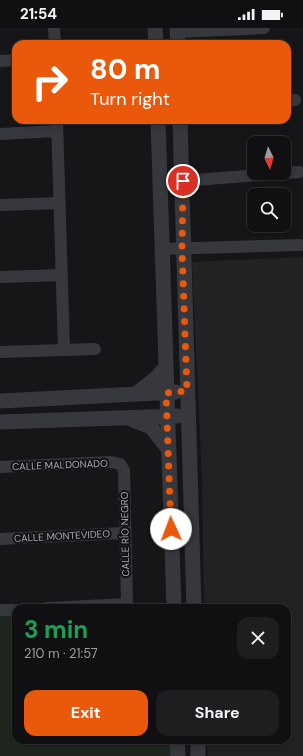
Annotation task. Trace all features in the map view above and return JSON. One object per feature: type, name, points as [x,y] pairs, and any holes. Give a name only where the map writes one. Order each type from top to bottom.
[{"type":"street","points":[[54,28],[55,40]]},
{"type":"street","points":[[155,28],[156,40]]},
{"type":"street","points":[[178,35],[264,28]]},
{"type":"street","points":[[0,61],[12,60]]},
{"type":"street","points":[[158,124],[174,604]]},
{"type":"street","points":[[180,124],[183,181],[182,249],[194,604]]},
{"type":"street","points":[[0,134],[57,126],[64,350]]},
{"type":"street","points":[[183,181],[299,172]]},
{"type":"street","points":[[0,205],[60,203]]},
{"type":"street","points":[[162,249],[300,246]]},
{"type":"street","points":[[0,277],[62,275]]},
{"type":"street","points":[[0,352],[95,349]]},
{"type":"street","points":[[136,394],[155,379],[166,367]]},
{"type":"street","points":[[0,401],[187,391]]},
{"type":"street","points":[[0,422],[188,416]]},
{"type":"street","points":[[130,419],[151,427],[169,450]]},
{"type":"street","name":"CALLE MALDONADO","points":[[0,467],[111,462],[120,464]]},
{"type":"street","name":"CALLE RÍO NEGRO","points":[[120,464],[124,470],[126,604]]},
{"type":"street","name":"CALLE MONTEVIDEO","points":[[0,539],[124,533]]},
{"type":"street","points":[[0,610],[12,610]]},
{"type":"street","points":[[177,744],[178,756]]},
{"type":"street","points":[[198,744],[198,756]]},
{"type":"shaded area","points":[[303,257],[303,756],[208,756],[207,744],[291,744],[291,604],[204,604],[202,478],[192,262]]},
{"type":"shaded area","points":[[0,610],[12,610],[12,744],[175,744],[175,756],[0,756]]},
{"type":"route","points":[[171,529],[166,393],[187,391],[182,249],[183,181]]}]
